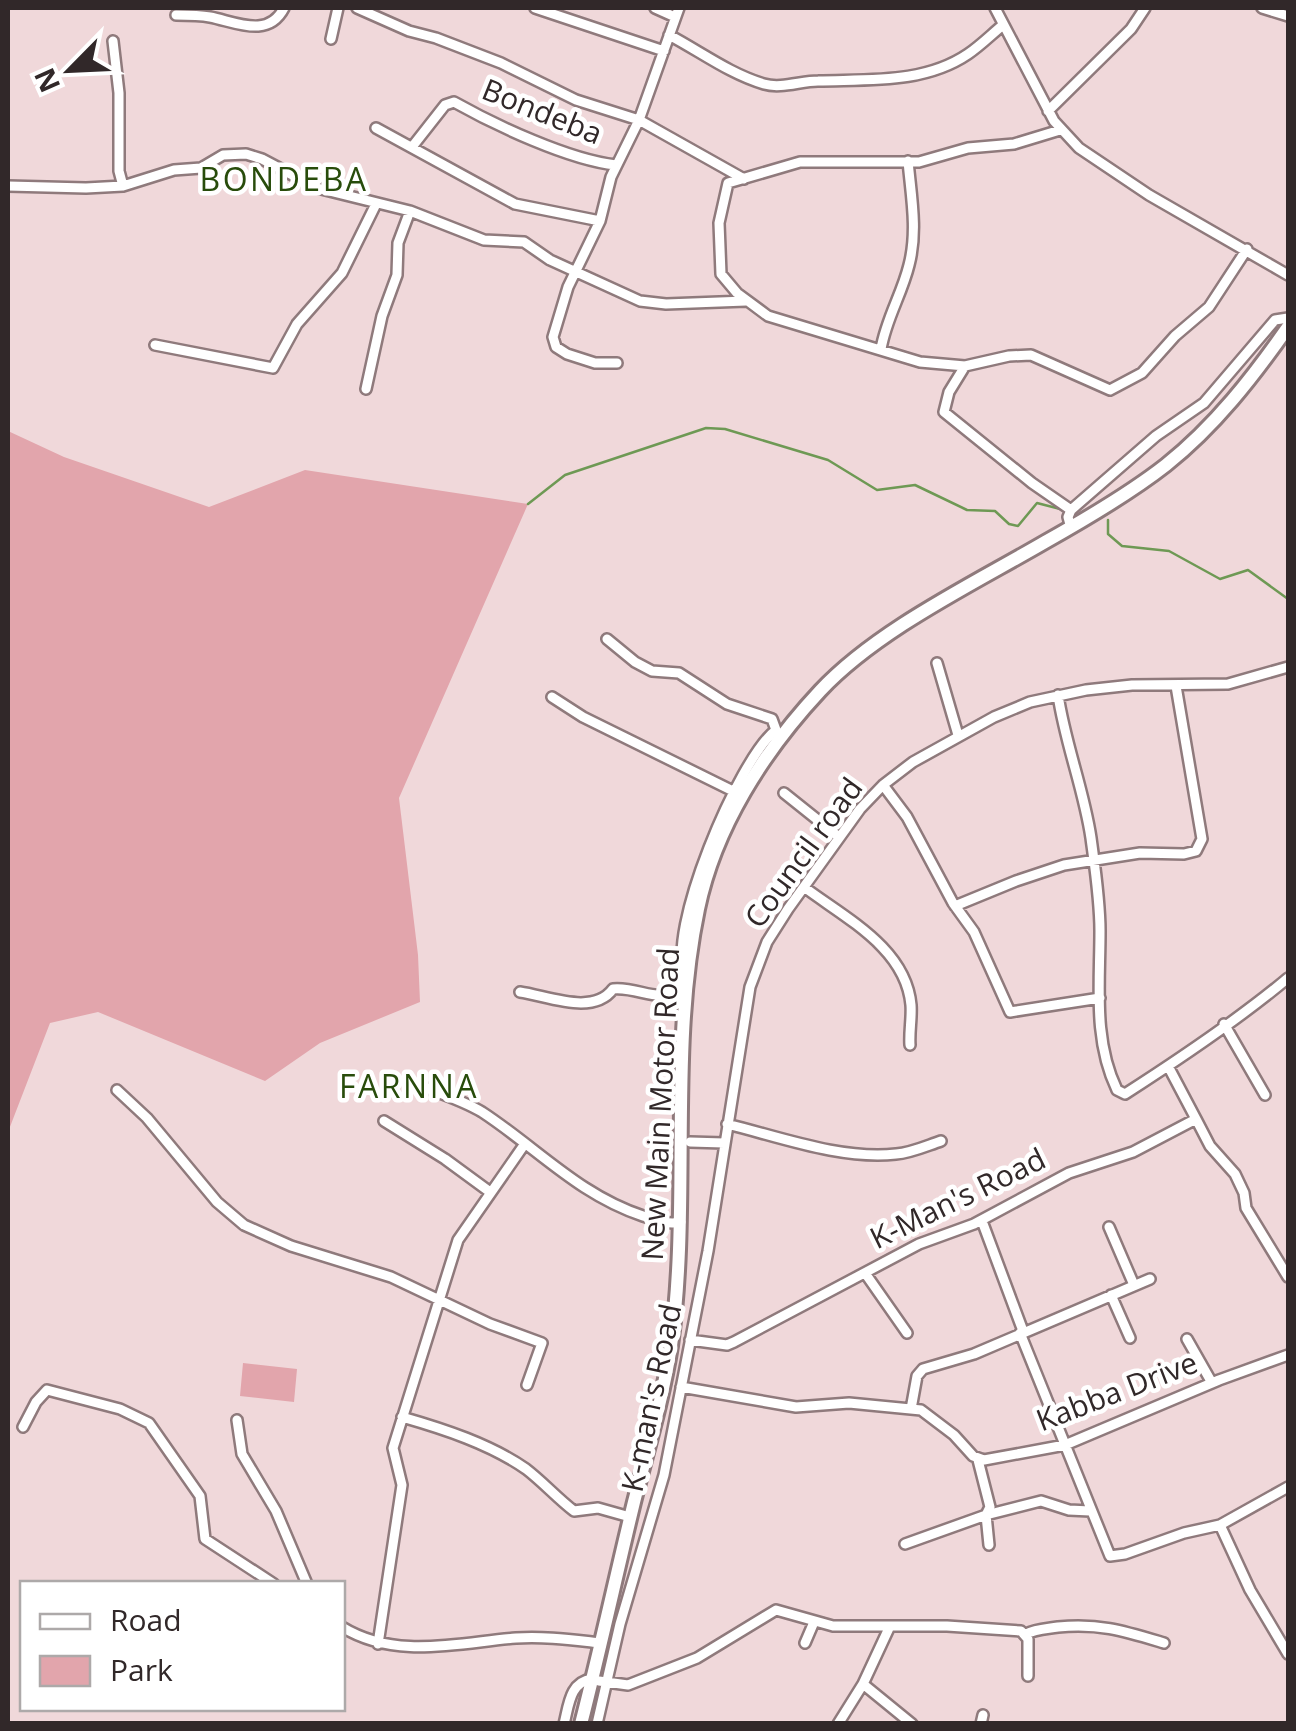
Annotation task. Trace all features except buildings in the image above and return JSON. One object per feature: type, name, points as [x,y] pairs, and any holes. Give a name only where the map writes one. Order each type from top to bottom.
[{"type":"highway","name":"New Main Motor Road","points":[[600,1680],[601,1642],[639,1521],[670,1351],[682,1222],[687,977],[698,908],[735,807],[780,731],[824,686],[885,638],[1070,528],[1165,465],[1210,425],[1252,378],[1288,326]]},
{"type":"highway","name":"New Main Motor Road","points":[[584,1724],[623,1597],[676,1352],[687,1274],[694,980],[705,909],[719,864],[743,810],[791,736],[830,692],[892,642],[1073,534],[1169,471],[1258,383],[1288,338]]},
{"type":"street","points":[[176,15],[257,27],[279,18],[284,8]]},
{"type":"street","points":[[332,39],[338,8]]},
{"type":"street","points":[[357,8],[398,27],[501,63],[576,100],[639,120],[744,179]]},
{"type":"street","points":[[535,8],[664,51]]},
{"type":"street","points":[[617,364],[586,361],[567,354],[554,343],[574,272],[600,221],[616,165],[639,120],[677,12],[655,8]]},
{"type":"street","points":[[995,8],[1060,130],[1114,174],[1288,275]]},
{"type":"street","points":[[1048,111],[1131,29],[1146,8]]},
{"type":"street","points":[[1262,8],[1288,16]]},
{"type":"street","points":[[669,35],[732,72],[770,86],[902,78],[935,71],[967,55],[1003,25]]},
{"type":"street","points":[[114,41],[123,186]]},
{"type":"street","name":"Bondeba","points":[[412,147],[445,105],[454,102],[542,143],[616,165]]},
{"type":"street","points":[[376,128],[515,204],[600,221]]},
{"type":"street","points":[[1060,130],[1014,144],[968,148],[919,162],[800,162],[728,183],[718,223],[720,274],[746,301],[768,316],[920,362],[965,366],[1031,355],[1107,390],[1123,386],[1142,373],[1209,306],[1247,249]]},
{"type":"street","points":[[8,186],[123,186],[174,170],[201,168],[219,156],[240,154],[262,159],[310,186],[410,211],[484,240],[524,242],[574,272],[629,297],[650,303],[746,301]]},
{"type":"street","points":[[881,349],[884,330],[912,256],[908,161]]},
{"type":"street","points":[[155,345],[273,368],[297,324],[342,273],[376,204]]},
{"type":"street","points":[[366,389],[382,316],[396,275],[398,242],[410,211]]},
{"type":"street","points":[[1070,528],[1070,510],[1156,436],[1204,402],[1275,320],[1288,318]]},
{"type":"street","points":[[965,366],[949,392],[944,412],[1070,510]]},
{"type":"street","points":[[520,992],[593,1003],[613,989],[660,996],[678,990],[687,977],[680,957],[694,889],[748,761],[780,731],[772,719],[728,704],[679,673],[652,671],[634,662],[607,639]]},
{"type":"street","points":[[937,663],[958,735]]},
{"type":"street","name":"Council road","points":[[735,1078],[750,987],[767,942],[840,837],[884,785],[912,762],[958,735],[1030,702],[1132,685],[1238,683],[1288,667]]},
{"type":"street","points":[[956,906],[1016,880],[1093,860],[1140,853],[1184,854],[1200,846],[1190,752],[1176,686]]},
{"type":"street","points":[[1058,695],[1063,730],[1090,832],[1100,926],[1100,1038],[1106,1067],[1121,1095],[1248,1010],[1288,978]]},
{"type":"street","points":[[552,697],[583,717],[733,791]]},
{"type":"street","points":[[884,785],[974,932],[1010,1012],[1100,998]]},
{"type":"street","points":[[784,793],[840,837]]},
{"type":"street","points":[[804,886],[888,950],[902,971],[911,1005],[910,1045]]},
{"type":"street","points":[[1224,1024],[1265,1095]]},
{"type":"street","points":[[1168,1066],[1210,1146],[1236,1174],[1246,1208],[1288,1277]]},
{"type":"street","name":"K-man's Road","points":[[639,1521],[664,1475],[735,1078]]},
{"type":"street","points":[[418,1085],[477,1109],[606,1202],[666,1223],[682,1222]]},
{"type":"street","points":[[116,1090],[147,1118],[232,1218],[290,1246],[363,1266],[490,1324],[542,1342],[526,1385]]},
{"type":"street","name":"K-Man's Road","points":[[690,1340],[727,1345],[919,1244],[982,1220],[1047,1183],[1133,1152],[1196,1119]]},
{"type":"street","points":[[384,1121],[446,1158],[490,1192]]},
{"type":"street","points":[[727,1124],[874,1156],[908,1152],[941,1141]]},
{"type":"street","points":[[690,1142],[724,1143]]},
{"type":"street","points":[[378,1644],[384,1590],[399,1520],[402,1484],[393,1448],[402,1417],[458,1240],[524,1145]]},
{"type":"street","points":[[982,1220],[1110,1556],[1220,1525],[1288,1489]]},
{"type":"street","points":[[1108,1227],[1134,1286]]},
{"type":"street","points":[[865,1273],[907,1334]]},
{"type":"street","points":[[910,1409],[919,1372],[1150,1279]]},
{"type":"street","points":[[1110,1295],[1130,1338]]},
{"type":"street","points":[[1187,1339],[1212,1383]]},
{"type":"street","name":"Kabba Drive","points":[[978,1460],[1065,1445],[1288,1354]]},
{"type":"street","points":[[681,1387],[796,1407],[848,1403],[927,1414],[978,1460],[990,1507],[986,1516],[989,1545]]},
{"type":"street","points":[[22,1428],[47,1390],[120,1409],[149,1423],[201,1500],[204,1536],[270,1581]]},
{"type":"street","points":[[402,1417],[438,1427],[499,1454],[532,1474],[574,1511],[598,1508],[639,1521]]},
{"type":"street","points":[[237,1420],[242,1454],[276,1511],[307,1581]]},
{"type":"street","points":[[905,1544],[1042,1501],[1069,1510],[1090,1511]]},
{"type":"street","points":[[1220,1525],[1250,1590],[1288,1654]]},
{"type":"street","points":[[564,1724],[574,1688],[580,1682],[600,1680],[628,1685],[697,1658],[776,1610],[833,1626],[1015,1630],[1026,1634],[1080,1625],[1108,1626],[1164,1644]]},
{"type":"street","points":[[805,1642],[814,1622]]},
{"type":"street","points":[[838,1724],[863,1684],[890,1626]]},
{"type":"street","points":[[345,1628],[378,1644],[428,1648],[537,1638],[601,1642]]},
{"type":"street","points":[[1026,1634],[1028,1676]]},
{"type":"street","points":[[597,1724],[600,1680]]},
{"type":"street","points":[[863,1684],[912,1724]]},
{"type":"green space","points":[[8,431],[64,457],[209,507],[305,470],[528,504],[399,798],[420,1002],[320,1043],[265,1081],[98,1012],[50,1023],[8,1132]]},
{"type":"green space","points":[[243,1363],[297,1369],[294,1402],[240,1396]]},
{"type":"waterway","points":[[528,504],[565,475],[706,428],[725,429],[828,460],[877,490],[915,485],[967,510],[995,511],[1009,524],[1018,526],[1037,503],[1064,510]]},
{"type":"waterway","points":[[1108,520],[1108,534],[1122,546],[1169,551],[1220,579],[1248,570],[1288,599]]},
{"type":"district","name":"BONDEBA","points":[[284,180]]},
{"type":"district","name":"FARNNA","points":[[409,1087]]}]
